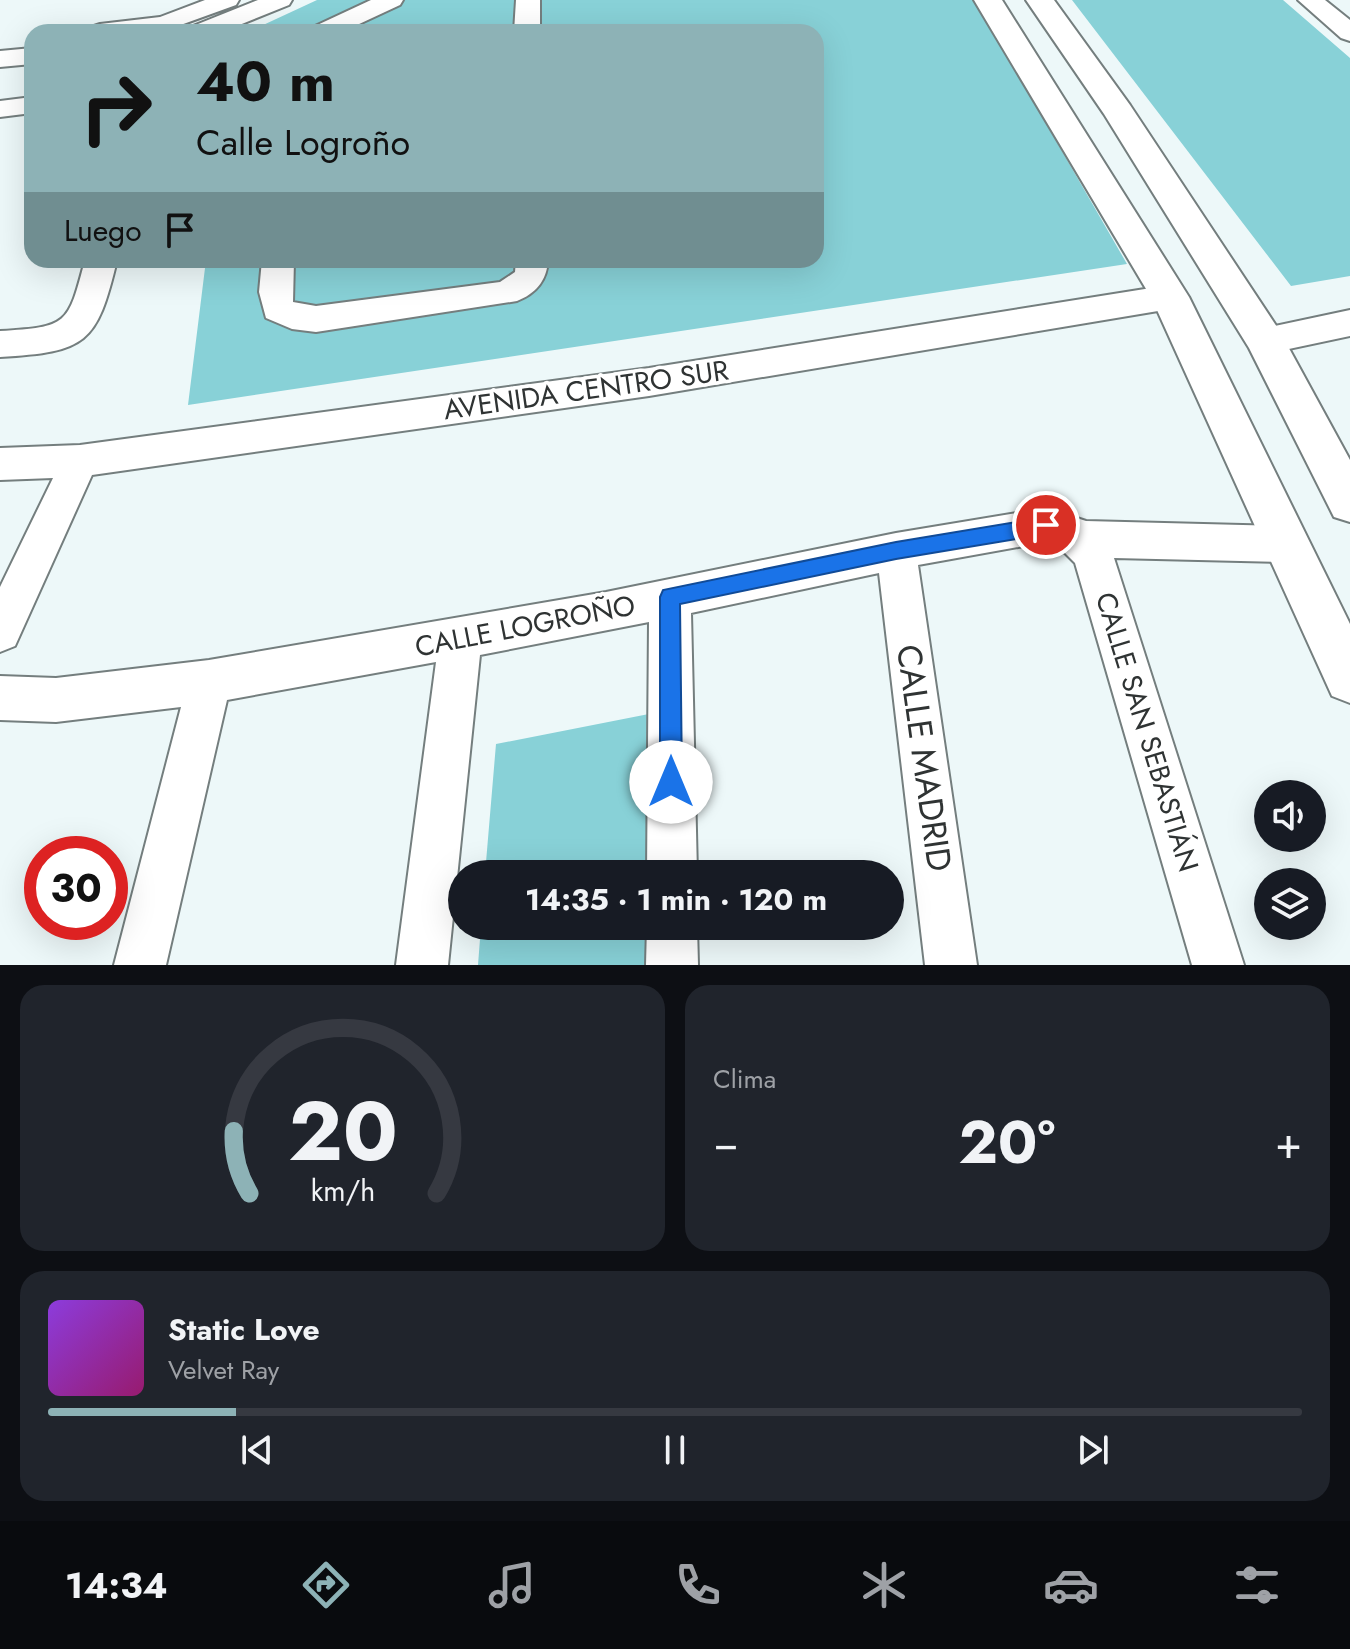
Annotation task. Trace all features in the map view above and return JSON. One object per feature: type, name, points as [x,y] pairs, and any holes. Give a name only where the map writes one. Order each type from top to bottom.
[{"type":"main road","points":[[988,0],[1170,297],[1350,678]]},
{"type":"main road","points":[[1040,0],[1119,112],[1265,341],[1350,503]]},
{"type":"street","points":[[164,24],[227,0]]},
{"type":"street","points":[[219,24],[280,0]]},
{"type":"street","points":[[339,24],[391,0]]},
{"type":"street","points":[[526,24],[528,0]]},
{"type":"street","points":[[1315,0],[1350,33]]},
{"type":"street","points":[[0,41],[24,40]]},
{"type":"street","points":[[0,59],[24,57]]},
{"type":"street","points":[[0,109],[24,106]]},
{"type":"street","points":[[0,344],[46,342],[64,337],[76,329],[89,312],[99,268]]},
{"type":"street","points":[[277,268],[275,292],[278,309],[292,317],[316,319],[505,293],[519,288],[527,280],[530,268]]},
{"type":"street","name":"AVENIDA CENTRO SUR","points":[[0,464],[80,461],[649,382],[1170,297]]},
{"type":"street","points":[[1265,341],[1350,323]]},
{"type":"street","points":[[0,632],[80,461]]},
{"type":"street","name":"CALLE LOGROÑO","points":[[0,698],[56,700],[209,682],[460,639],[896,551],[1064,532],[1287,544]]},
{"type":"street","name":"CALLE SAN SEBASTIÁN","points":[[1064,532],[1093,556],[1218,965]]},
{"type":"street","name":"CALLE MADRID","points":[[896,551],[951,965]]},
{"type":"street","points":[[670,597],[672,860]]},
{"type":"street","points":[[422,965],[460,639]]},
{"type":"street","points":[[140,965],[209,682]]},
{"type":"street","points":[[672,940],[672,965]]},
{"type":"shaded area","points":[[317,0],[975,0],[1127,264],[188,405],[205,268],[824,268],[824,24],[265,24]]},
{"type":"shaded area","points":[[1072,0],[1283,0],[1350,58],[1350,276],[1291,286]]},
{"type":"shaded area","points":[[659,712],[659,860],[486,860],[496,744]]},
{"type":"shaded area","points":[[480,940],[659,940],[658,965],[478,965]]},
{"type":"route","points":[[671,782],[670,597],[896,551],[1046,525]]}]
